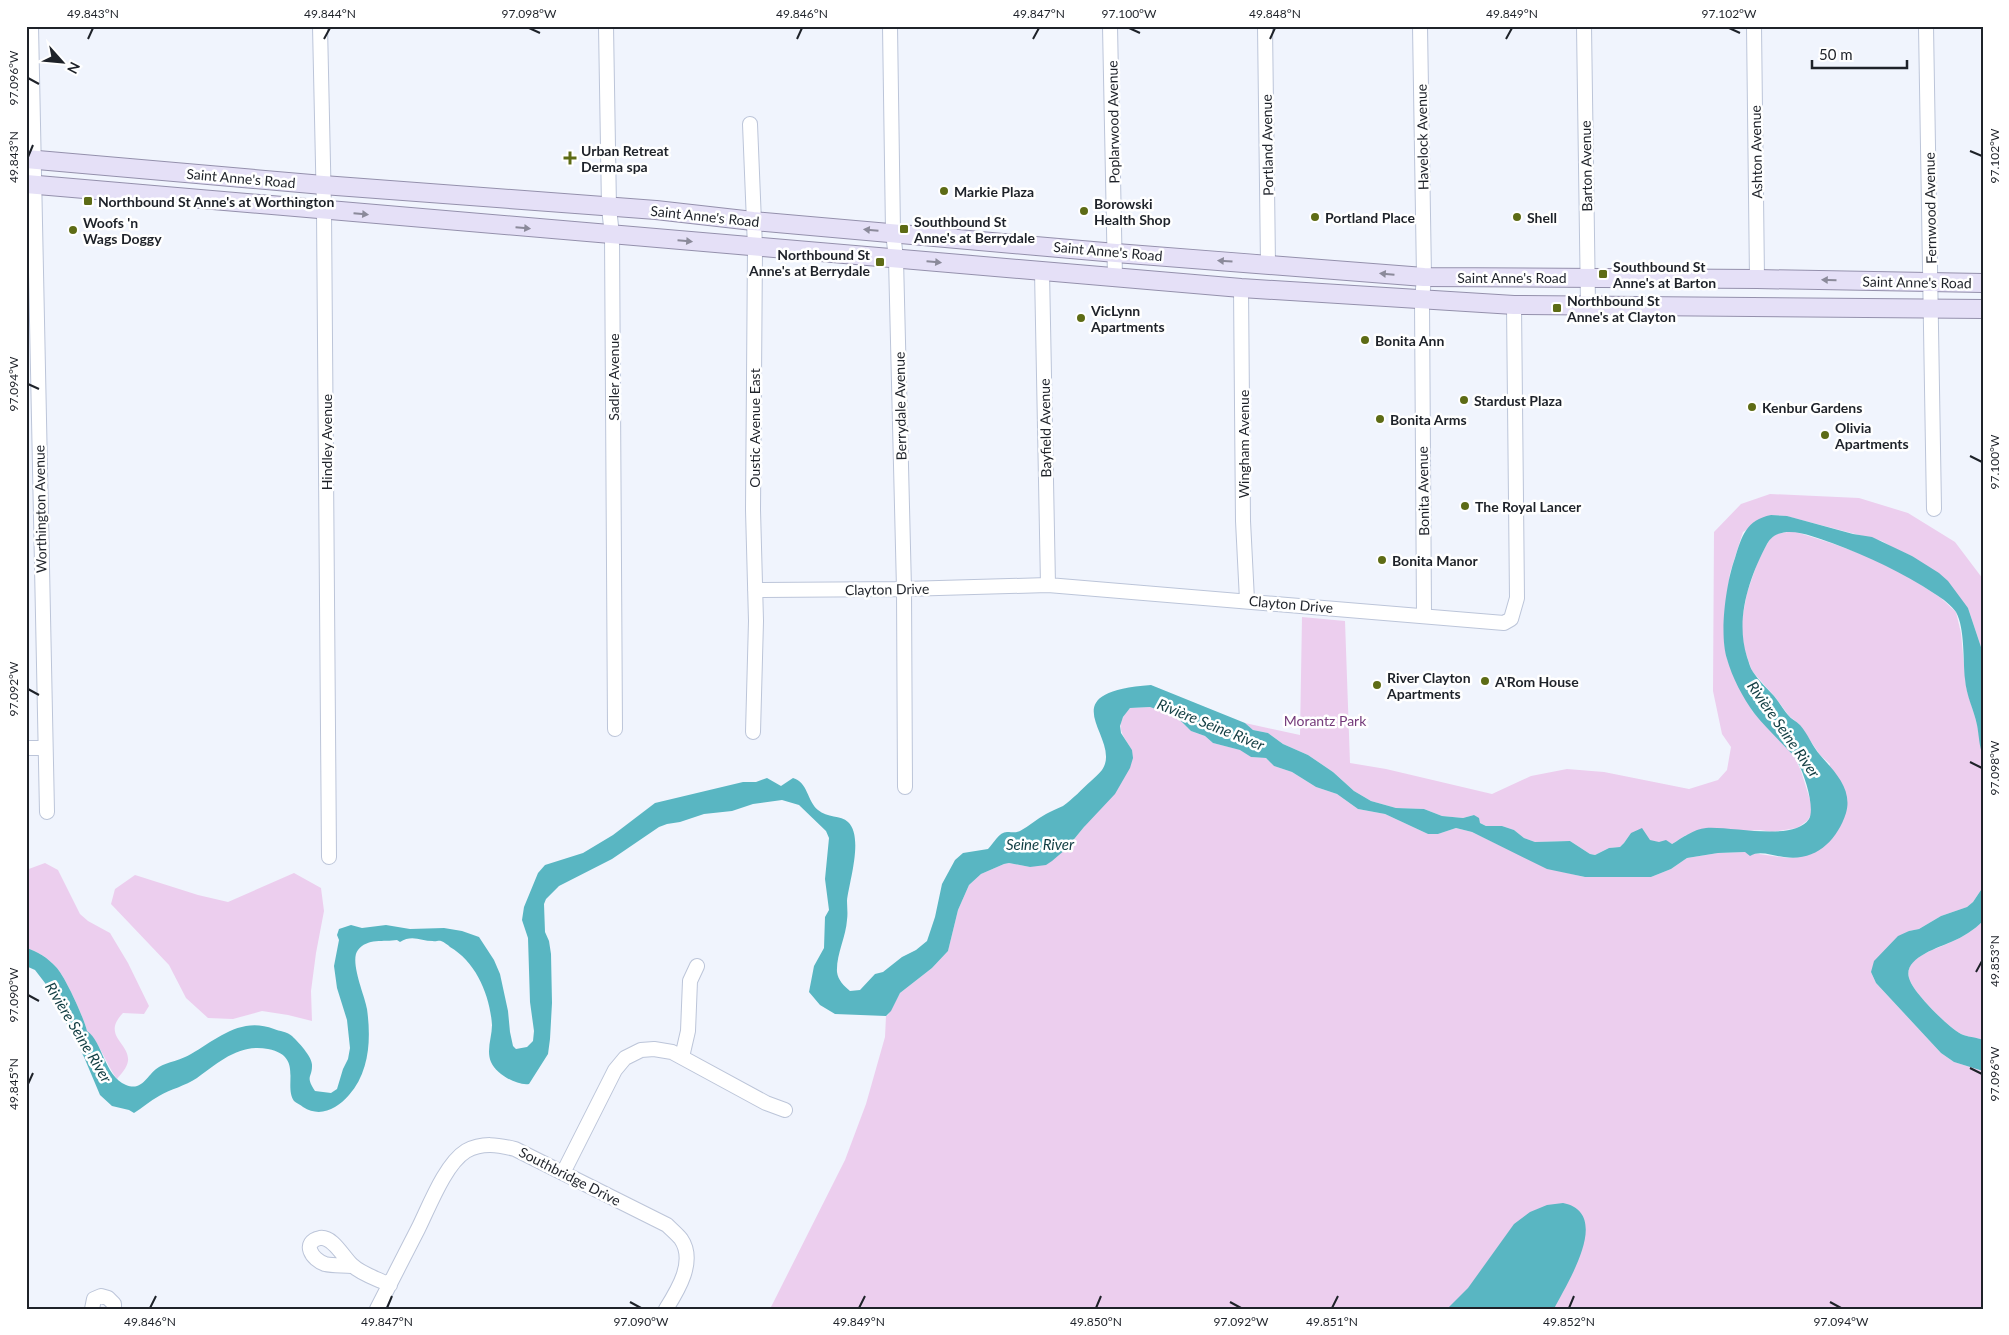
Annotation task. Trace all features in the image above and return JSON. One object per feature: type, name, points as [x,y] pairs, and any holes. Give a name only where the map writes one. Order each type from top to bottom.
[{"type":"main road","name":"Saint Anne's Road","points":[[30,159],[323,185],[609,208],[656,210],[753,221],[1116,253],[1424,277],[1757,278],[1983,284]]},
{"type":"main road","name":"Saint Anne's Road","points":[[30,185],[1115,278],[1422,301],[1514,305],[1983,309]]},
{"type":"street","name":"Worthington Avenue","points":[[31,26],[30,185],[47,812]]},
{"type":"street","name":"Hindley Avenue","points":[[320,26],[324,210],[329,857]]},
{"type":"street","name":"Sadler Avenue","points":[[606,26],[609,208],[612,235],[615,729]]},
{"type":"street","name":"Berrydale Avenue","points":[[890,26],[893,232],[896,259],[904,589],[904,787]]},
{"type":"street","name":"Poplarwood Avenue","points":[[1110,26],[1115,278]]},
{"type":"street","name":"Portland Avenue","points":[[1265,26],[1268,264]]},
{"type":"street","name":"Havelock Avenue","points":[[1420,26],[1424,277]]},
{"type":"street","name":"Barton Avenue","points":[[1584,26],[1588,305]]},
{"type":"street","name":"Ashton Avenue","points":[[1754,26],[1757,278]]},
{"type":"street","name":"Fernwood Avenue","points":[[1926,26],[1932,283],[1934,509]]},
{"type":"street","name":"Oustic Avenue East","points":[[750,124],[755,247],[753,732]]},
{"type":"street","name":"Bayfield Avenue","points":[[1042,271],[1048,585]]},
{"type":"street","name":"Bonita Avenue","points":[[1424,277],[1422,301],[1424,615]]},
{"type":"street","name":"Wingham Avenue","points":[[1241,288],[1243,520],[1247,600]]},
{"type":"street","name":"Clayton Drive","points":[[755,590],[904,589],[1048,585],[1247,600],[1504,623],[1511,619],[1517,598],[1514,305]]},
{"type":"street","points":[[26,748],[46,748]]},
{"type":"street","points":[[682,1057],[688,1031],[690,981],[697,966]]},
{"type":"street","points":[[563,1172],[615,1070],[625,1058],[641,1050],[654,1049],[672,1052],[766,1103],[785,1110]]},
{"type":"street","name":"Southbridge Drive","points":[[377,1309],[442,1182],[456,1159],[478,1146],[493,1144],[515,1148],[667,1225],[682,1240],[687,1255],[686,1271],[666,1309]]},
{"type":"street","points":[[352,1266],[390,1285]]},
{"type":"street","points":[[92,1309],[94,1299],[101,1296],[108,1298],[114,1304],[114,1309]]},
{"type":"green space","name":"Morantz Park","points":[[1770,494],[1859,498],[1908,513],[1955,542],[1983,579],[1983,653],[1968,608],[1912,556],[1882,541],[1786,516],[1771,515],[1743,532],[1730,573],[1724,643],[1727,659],[1738,685],[1753,712],[1794,756],[1801,771],[1812,806],[1811,815],[1807,821],[1797,828],[1772,832],[1760,830],[1686,835],[1672,844],[1650,841],[1631,833],[1620,847],[1609,848],[1595,855],[1590,854],[1570,841],[1535,842],[1524,838],[1514,830],[1502,826],[1486,826],[1480,823],[1474,815],[1463,818],[1442,816],[1424,809],[1396,808],[1371,801],[1354,791],[1333,772],[1308,755],[1283,744],[1268,733],[1253,730],[1245,723],[1300,735],[1302,617],[1345,621],[1350,763],[1386,769],[1492,794],[1531,776],[1567,769],[1604,772],[1689,789],[1718,780],[1727,770],[1731,747],[1722,734],[1713,691],[1714,532],[1741,504]]},
{"type":"green space","points":[[1793,531],[1878,560],[1906,575],[1941,598],[1956,612],[1961,633],[1966,687],[1977,724],[1983,756],[1983,887],[1973,902],[1967,907],[1941,916],[1919,929],[1909,931],[1871,972],[1876,983],[1941,1053],[1954,1062],[1983,1071],[1983,1309],[770,1309],[845,1160],[866,1104],[885,1037],[886,1016],[900,993],[932,968],[948,951],[958,910],[969,885],[981,874],[1004,864],[1009,863],[1030,867],[1066,849],[1084,827],[1132,750],[1121,729],[1122,720],[1130,708],[1150,707],[1170,714],[1191,731],[1205,736],[1213,743],[1241,750],[1251,757],[1266,758],[1274,766],[1292,772],[1316,787],[1337,794],[1358,809],[1385,814],[1428,834],[1438,834],[1456,828],[1472,832],[1547,868],[1584,877],[1651,877],[1671,869],[1687,858],[1718,853],[1745,852],[1788,858],[1801,857],[1830,764],[1820,755],[1799,724],[1789,716],[1752,671],[1742,642],[1741,625],[1747,593],[1759,558],[1770,539],[1776,534]]},
{"type":"green space","points":[[45,863],[58,870],[80,914],[88,921],[110,933],[128,963],[149,1006],[144,1014],[123,1013],[117,1021],[115,1034],[125,1049],[128,1061],[117,1079],[95,1040],[87,1031],[74,998],[60,972],[46,958],[26,948],[26,870]]},
{"type":"green space","points":[[294,873],[321,888],[324,911],[311,991],[312,1021],[262,1011],[233,1019],[208,1018],[186,998],[169,965],[111,904],[115,889],[135,875],[198,895],[228,902]]},
{"type":"green space","points":[[1983,921],[1983,1040],[1961,1034],[1940,1017],[1914,988],[1909,978],[1909,971],[1911,964],[1916,959],[1964,936]]},
{"type":"water","name":"Seine River","points":[[1771,515],[1787,516],[1853,534],[1872,537],[1912,556],[1939,573],[1948,581],[1968,608],[1983,653],[1983,756],[1976,719],[1968,697],[1961,627],[1956,612],[1952,607],[1910,579],[1846,548],[1816,537],[1798,533],[1780,533],[1773,537],[1760,557],[1746,599],[1743,628],[1747,657],[1755,675],[1789,716],[1800,725],[1817,751],[1841,781],[1847,796],[1846,813],[1831,841],[1815,853],[1806,856],[1795,858],[1762,853],[1750,856],[1745,852],[1718,853],[1687,858],[1671,869],[1651,877],[1585,877],[1547,869],[1472,832],[1456,828],[1438,834],[1428,834],[1385,814],[1358,809],[1337,794],[1316,787],[1292,772],[1274,766],[1266,758],[1251,757],[1240,750],[1213,743],[1205,736],[1191,731],[1170,714],[1150,707],[1130,708],[1123,717],[1120,726],[1121,733],[1132,750],[1133,758],[1130,768],[1115,794],[1066,849],[1046,865],[1030,867],[1009,863],[1004,864],[981,874],[969,885],[958,910],[948,951],[932,968],[900,993],[891,1011],[886,1016],[835,1014],[820,1005],[809,992],[814,966],[824,948],[825,917],[829,910],[825,879],[829,838],[826,831],[799,805],[782,800],[753,804],[732,811],[704,814],[659,827],[612,859],[559,886],[546,899],[544,904],[545,932],[551,954],[552,1003],[550,1039],[548,1054],[529,1084],[513,1081],[502,1075],[491,1062],[489,1048],[492,1025],[485,991],[467,961],[459,953],[440,941],[409,938],[400,942],[397,940],[376,941],[362,946],[358,950],[355,962],[356,970],[366,1003],[369,1031],[365,1065],[356,1086],[349,1095],[334,1108],[322,1112],[309,1110],[294,1101],[290,1087],[289,1064],[286,1058],[268,1049],[257,1048],[248,1049],[229,1056],[192,1081],[159,1096],[134,1113],[112,1106],[100,1095],[84,1057],[45,983],[35,970],[26,966],[26,948],[42,955],[56,967],[74,997],[87,1031],[97,1043],[108,1067],[119,1081],[126,1085],[137,1086],[159,1067],[187,1056],[230,1031],[251,1025],[262,1026],[292,1036],[305,1050],[312,1062],[310,1080],[315,1091],[331,1093],[337,1089],[350,1048],[347,1020],[337,988],[334,966],[339,929],[351,925],[362,928],[386,925],[410,929],[444,928],[462,931],[479,937],[494,960],[500,974],[513,1046],[516,1049],[527,1047],[533,1041],[534,1031],[530,1002],[528,938],[522,920],[524,907],[538,873],[545,865],[583,853],[613,835],[655,803],[743,782],[756,782],[767,778],[781,786],[793,778],[802,783],[818,810],[822,813],[842,818],[853,829],[855,838],[854,860],[847,901],[846,926],[838,959],[837,972],[840,980],[850,991],[860,990],[875,974],[883,972],[927,941],[935,917],[942,884],[955,860],[963,853],[988,849],[1004,832],[1020,831],[1046,814],[1063,806],[1102,770],[1106,757],[1104,744],[1095,718],[1094,707],[1101,697],[1119,690],[1151,685],[1245,723],[1253,730],[1268,733],[1283,744],[1308,755],[1333,772],[1354,791],[1371,801],[1396,808],[1424,809],[1442,816],[1463,818],[1474,815],[1479,818],[1480,823],[1486,826],[1502,826],[1514,830],[1524,838],[1535,842],[1570,841],[1590,854],[1595,855],[1609,848],[1620,847],[1631,833],[1642,828],[1650,840],[1659,842],[1666,840],[1672,844],[1693,832],[1706,828],[1761,831],[1790,830],[1801,826],[1809,819],[1811,813],[1804,776],[1797,760],[1759,719],[1742,694],[1729,666],[1724,636],[1726,594],[1740,543],[1750,525],[1763,517]]},
{"type":"water","points":[[1983,887],[1983,921],[1964,936],[1916,959],[1911,965],[1909,978],[1914,988],[1925,1001],[1951,1027],[1961,1034],[1983,1040],[1983,1071],[1954,1062],[1941,1053],[1876,983],[1871,972],[1874,961],[1898,936],[1919,929],[1941,916],[1967,907],[1973,902]]},
{"type":"water","points":[[1563,1203],[1578,1209],[1585,1220],[1586,1234],[1576,1267],[1554,1309],[1447,1309],[1468,1288],[1514,1224],[1530,1212],[1547,1205]]},
{"type":"place","name":"Urban Retreat Derma spa","points":[[570,158]]},
{"type":"place","name":"Markie Plaza","points":[[944,191]]},
{"type":"place","name":"Northbound St Anne's at Worthington","points":[[88,201]]},
{"type":"place","name":"Borowski Health Shop","points":[[1084,211]]},
{"type":"place","name":"Portland Place","points":[[1315,217]]},
{"type":"place","name":"Shell","points":[[1517,217]]},
{"type":"place","name":"Southbound St Anne's at Berrydale","points":[[904,229]]},
{"type":"place","name":"Woofs 'n Wags Doggy","points":[[73,230]]},
{"type":"place","name":"Northbound St Anne's at Berrydale","points":[[880,262]]},
{"type":"place","name":"Southbound St Anne's at Barton","points":[[1603,274]]},
{"type":"place","name":"Northbound St Anne's at Clayton","points":[[1557,308]]},
{"type":"place","name":"VicLynn Apartments","points":[[1081,318]]},
{"type":"place","name":"Bonita Ann","points":[[1365,340]]},
{"type":"place","name":"Stardust Plaza","points":[[1464,400]]},
{"type":"place","name":"Kenbur Gardens","points":[[1752,407]]},
{"type":"place","name":"Bonita Arms","points":[[1380,419]]},
{"type":"place","name":"Olivia Apartments","points":[[1825,435]]},
{"type":"place","name":"The Royal Lancer","points":[[1465,506]]},
{"type":"place","name":"Bonita Manor","points":[[1382,560]]},
{"type":"place","name":"A'Rom House","points":[[1485,681]]},
{"type":"place","name":"River Clayton Apartments","points":[[1377,685]]},
{"type":"water label","name":"Rivière Seine River","points":[[1211,724]]},
{"type":"water label","name":"Rivière Seine River","points":[[1784,729]]},
{"type":"water label","name":"Rivière Seine River","points":[[79,1032]]}]
